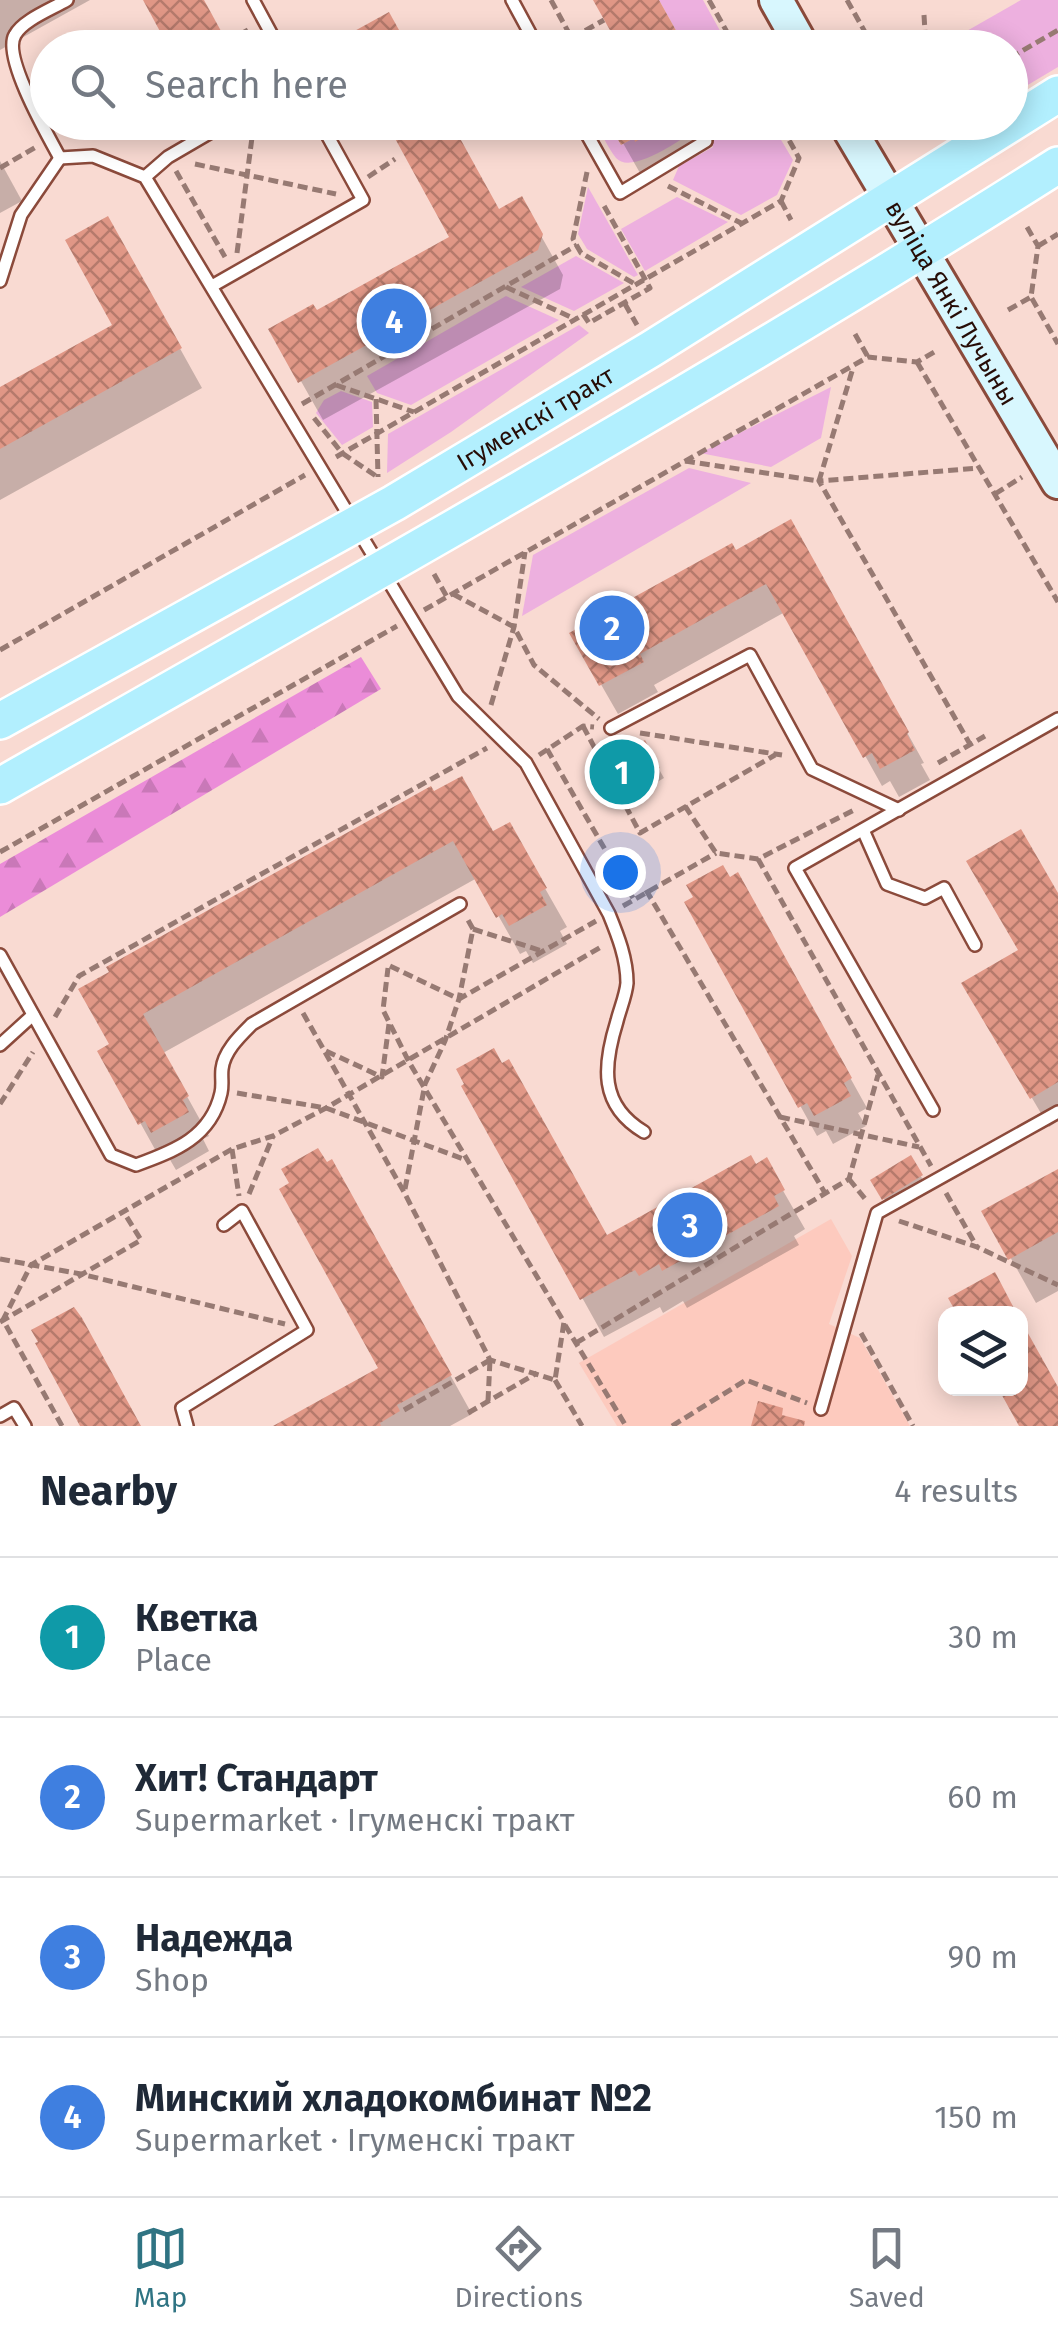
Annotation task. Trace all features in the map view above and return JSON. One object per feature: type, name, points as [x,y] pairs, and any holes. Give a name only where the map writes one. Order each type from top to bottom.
[{"type":"main road","points":[[776,0],[793,30]]},
{"type":"main road","name":"Ігуменскі тракт","points":[[1028,113],[1058,94]]},
{"type":"main road","name":"вуліца Янкі Лучыны","points":[[856,140],[1058,482]]},
{"type":"main road","name":"Ігуменскі тракт","points":[[0,722],[356,524],[600,380],[986,140]]},
{"type":"main road","name":"Ігуменскі тракт","points":[[0,786],[383,569],[924,251],[1058,165]]},
{"type":"lane","points":[[30,95],[14,61],[11,43],[16,30],[67,0]]},
{"type":"lane","points":[[253,0],[269,30]]},
{"type":"lane","points":[[512,0],[528,30]]},
{"type":"lane","points":[[51,140],[60,158]]},
{"type":"lane","points":[[146,177],[198,140]]},
{"type":"lane","points":[[212,286],[363,200],[330,140]]},
{"type":"lane","points":[[589,140],[620,193],[706,142]]},
{"type":"lane","points":[[60,158],[94,156],[146,177],[458,696],[526,763],[618,937],[626,964],[627,987],[608,1049],[606,1072],[612,1099],[628,1122],[644,1132]]},
{"type":"lane","points":[[0,281],[21,215],[60,158]]},
{"type":"lane","points":[[611,728],[750,655],[812,769],[899,810]]},
{"type":"lane","points":[[933,1110],[795,868],[1058,719]]},
{"type":"lane","points":[[863,830],[887,884],[925,898],[944,888],[975,945]]},
{"type":"lane","points":[[0,955],[111,1155],[136,1164],[192,1140],[210,1123],[222,1090],[222,1064],[235,1041],[252,1024],[460,904]]},
{"type":"lane","points":[[0,1045],[33,1014]]},
{"type":"lane","points":[[821,1409],[877,1214],[1058,1112]]},
{"type":"lane","points":[[187,1426],[182,1408],[307,1330],[242,1211],[224,1225]]},
{"type":"lane","points":[[0,1416],[14,1408],[25,1426]]},
{"type":"path","points":[[551,0],[568,30]]},
{"type":"path","points":[[710,0],[726,30]]},
{"type":"path","points":[[847,0],[864,30]]},
{"type":"path","points":[[924,15],[925,30]]},
{"type":"path","points":[[247,30],[264,20]]},
{"type":"path","points":[[586,30],[604,20]]},
{"type":"path","points":[[1028,48],[1058,30]]},
{"type":"path","points":[[234,272],[252,140]]},
{"type":"path","points":[[706,142],[713,140]]},
{"type":"path","points":[[0,650],[780,200],[799,158],[789,140]]},
{"type":"path","points":[[592,145],[573,239],[582,252],[635,284]]},
{"type":"path","points":[[168,158],[363,200]]},
{"type":"path","points":[[168,158],[234,272]]},
{"type":"path","points":[[355,186],[394,159]]},
{"type":"path","points":[[583,314],[589,323],[650,288],[586,175]]},
{"type":"path","points":[[648,176],[741,224]]},
{"type":"path","points":[[780,200],[791,220]]},
{"type":"path","points":[[1027,227],[1038,246],[1031,297],[1058,344]]},
{"type":"path","points":[[1038,246],[1058,234]]},
{"type":"path","points":[[286,412],[577,245]]},
{"type":"path","points":[[506,287],[575,319]]},
{"type":"path","points":[[1008,310],[1031,297]]},
{"type":"path","points":[[855,334],[868,356]]},
{"type":"path","points":[[0,852],[868,356],[916,362],[936,351]]},
{"type":"path","points":[[916,362],[1058,602]]},
{"type":"path","points":[[854,365],[818,481],[981,763]]},
{"type":"path","points":[[336,384],[414,412]]},
{"type":"path","points":[[376,398],[378,478]]},
{"type":"path","points":[[303,404],[342,453]]},
{"type":"path","points":[[686,461],[818,481],[979,468]]},
{"type":"path","points":[[486,722],[514,627],[525,552]]},
{"type":"path","points":[[453,594],[514,627],[534,665],[611,728]]},
{"type":"path","points":[[583,726],[640,833],[778,754]]},
{"type":"path","points":[[526,763],[583,726],[778,754],[812,769]]},
{"type":"path","points":[[923,772],[987,735]]},
{"type":"path","points":[[0,1104],[79,976],[502,740]]},
{"type":"path","points":[[546,749],[634,899]]},
{"type":"path","points":[[458,999],[716,853],[758,859],[876,799]]},
{"type":"path","points":[[686,806],[716,853]]},
{"type":"path","points":[[758,859],[977,1247]]},
{"type":"path","points":[[646,890],[825,1193]]},
{"type":"path","points":[[404,1192],[425,1084],[445,1041],[473,929],[460,904]]},
{"type":"path","points":[[473,929],[542,951]]},
{"type":"path","points":[[2,1321],[31,1265],[232,1150],[273,1136],[410,1062],[618,937]]},
{"type":"path","points":[[365,958],[389,965],[458,999]]},
{"type":"path","points":[[389,965],[383,1010],[626,1426]]},
{"type":"path","points":[[294,998],[404,1192],[490,1360],[488,1402]]},
{"type":"path","points":[[382,1076],[390,1023]]},
{"type":"path","points":[[324,1050],[382,1076]]},
{"type":"path","points":[[576,1344],[849,1179],[879,1073]]},
{"type":"path","points":[[222,1090],[326,1108],[468,1161]]},
{"type":"path","points":[[780,1116],[921,1148]]},
{"type":"path","points":[[242,1211],[273,1136]]},
{"type":"path","points":[[232,1150],[242,1211]]},
{"type":"path","points":[[849,1179],[877,1214],[977,1247],[1058,1285]]},
{"type":"path","points":[[2,1321],[141,1240],[123,1212]]},
{"type":"path","points":[[0,1259],[81,1274],[307,1330]]},
{"type":"path","points":[[849,1312],[913,1426]]},
{"type":"path","points":[[2,1321],[62,1426]]},
{"type":"path","points":[[564,1322],[555,1380],[582,1426]]},
{"type":"path","points":[[404,1410],[490,1360],[555,1380]]},
{"type":"path","points":[[468,1413],[538,1374]]},
{"type":"path","points":[[672,1426],[746,1380],[821,1409]]},
{"type":"shaded area","points":[[659,0],[703,0],[720,30],[676,30]]},
{"type":"shaded area","points":[[1021,0],[1058,0],[1058,67],[1028,85],[1028,30],[968,30]]},
{"type":"shaded area","points":[[605,140],[618,140],[621,145],[630,140],[679,140],[634,162],[624,162],[613,154]]},
{"type":"shaded area","points":[[709,140],[781,140],[793,160],[777,195],[741,215],[673,180],[679,166],[713,147]]},
{"type":"shaded area","points":[[588,187],[638,275],[634,277],[587,249],[578,234]]},
{"type":"shaded area","points":[[677,197],[728,222],[645,271],[621,229]]},
{"type":"shaded area","points":[[576,256],[624,283],[574,311],[521,287]]},
{"type":"shaded area","points":[[506,296],[559,320],[411,405],[377,393],[367,376]]},
{"type":"shaded area","points":[[579,325],[589,333],[387,473],[388,434]]},
{"type":"shaded area","points":[[831,387],[821,438],[771,467],[700,453]]},
{"type":"shaded area","points":[[341,391],[372,402],[373,427],[342,445],[316,413],[324,400]]},
{"type":"shaded area","points":[[689,468],[751,483],[522,616],[533,555]]},
{"type":"shaded area","points":[[831,1219],[852,1256],[829,1324],[860,1338],[910,1426],[617,1426],[579,1363]]},
{"type":"green space","points":[[361,657],[381,689],[0,917],[0,864]]},
{"type":"building","points":[[143,0],[204,0],[220,30],[159,30]]},
{"type":"building","points":[[593,0],[659,0],[676,30],[610,30]]},
{"type":"building","points":[[389,12],[399,30],[356,30]]},
{"type":"building","points":[[396,140],[461,140],[499,209],[522,196],[543,234],[538,250],[298,383],[268,329],[313,304],[317,310],[449,237]]},
{"type":"building","points":[[108,216],[182,348],[0,449],[0,387],[112,325],[65,240]]},
{"type":"building","points":[[791,519],[909,732],[915,750],[880,769],[872,753],[863,758],[766,584],[640,654],[644,662],[599,686],[569,633],[732,543],[736,550]]},
{"type":"building","points":[[645,740],[660,768],[629,785],[613,757]]},
{"type":"building","points":[[462,776],[493,831],[510,822],[547,888],[540,892],[547,905],[509,926],[502,914],[496,918],[453,841],[143,1014],[189,1096],[183,1100],[189,1112],[151,1133],[145,1121],[138,1125],[97,1051],[109,1044],[78,989],[109,972],[106,967],[431,786],[434,791]]},
{"type":"building","points":[[1021,829],[1058,893],[1058,1082],[1030,1099],[961,983],[1018,950],[966,861]]},
{"type":"building","points":[[723,865],[730,877],[738,872],[852,1078],[844,1083],[851,1096],[814,1116],[807,1103],[798,1108],[684,902],[693,897],[686,885]]},
{"type":"building","points":[[494,1048],[502,1063],[509,1059],[607,1235],[751,1155],[756,1164],[767,1157],[785,1190],[774,1196],[779,1206],[662,1271],[659,1264],[639,1276],[635,1270],[580,1300],[461,1086],[464,1084],[456,1069]]},
{"type":"building","points":[[318,1148],[327,1162],[332,1159],[452,1375],[397,1405],[400,1411],[381,1426],[273,1426],[378,1368],[279,1189],[289,1183],[281,1169]]},
{"type":"building","points":[[911,1155],[923,1175],[882,1200],[870,1180]]},
{"type":"building","points":[[1058,1169],[1058,1232],[1008,1260],[981,1211]]},
{"type":"building","points":[[995,1272],[1013,1306],[952,1306],[948,1298]]},
{"type":"building","points":[[74,1307],[141,1426],[80,1426],[31,1330]]},
{"type":"building","points":[[1028,1333],[1058,1387],[1058,1426],[1019,1426],[1002,1396],[1028,1396]]},
{"type":"building","points":[[758,1401],[783,1408],[782,1415],[805,1421],[804,1426],[751,1426]]},
{"type":"place","name":"Минский хладокомбинат №2","points":[[394,321]]},
{"type":"place","name":"Хит! Стандарт","points":[[612,628]]},
{"type":"place","name":"Кветка","points":[[622,772]]},
{"type":"place","name":"Надежда","points":[[690,1225]]}]
